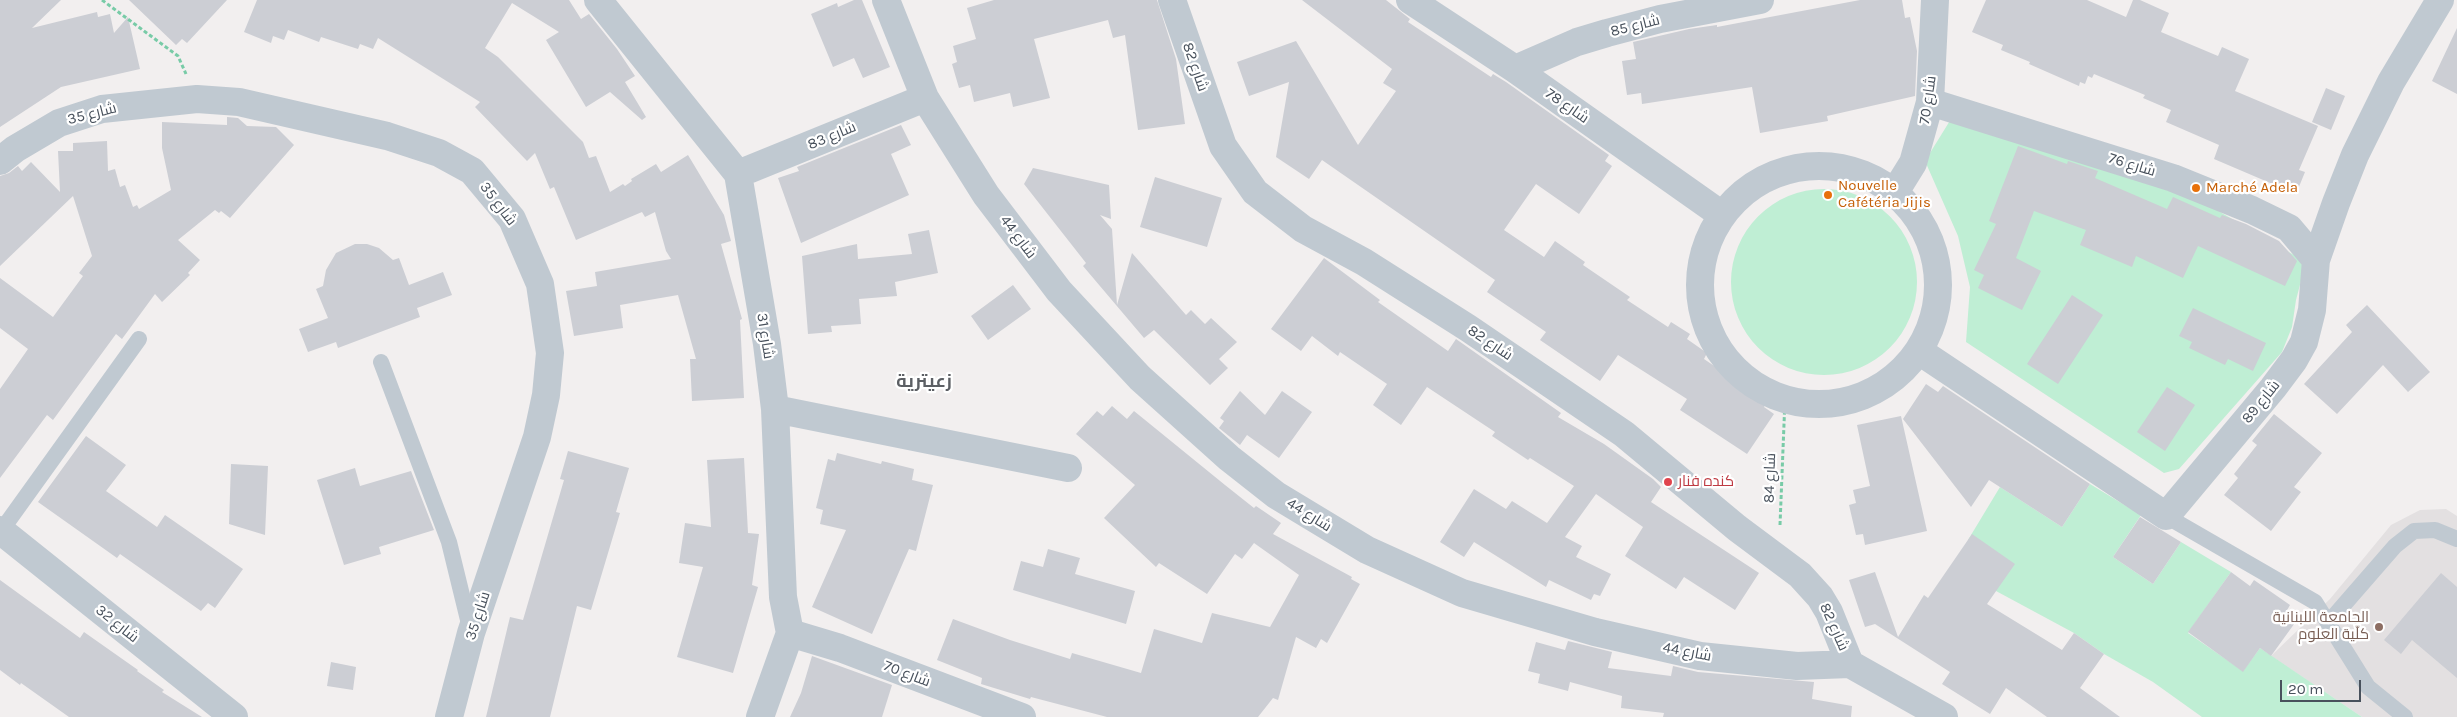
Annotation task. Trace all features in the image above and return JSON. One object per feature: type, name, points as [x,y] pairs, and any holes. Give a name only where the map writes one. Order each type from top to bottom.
[{"type":"street","name":"شارع 31","points":[[598,0],[738,174],[775,409],[782,597],[790,633]]},
{"type":"street","name":"شارع 44","points":[[886,0],[925,98],[986,195],[1059,291],[1140,378],[1229,458],[1276,494],[1367,550],[1462,593],[1604,634],[1700,656],[1797,666],[1850,664]]},
{"type":"street","name":"شارع 82","points":[[1172,0],[1223,146],[1255,192],[1303,229],[1364,262],[1468,328],[1624,434],[1737,528],[1800,575],[1820,597],[1829,612],[1850,664]]},
{"type":"street","name":"شارع 78","points":[[1410,0],[1515,69],[1722,215]]},
{"type":"street","name":"شارع 85","points":[[1515,69],[1577,42],[1607,33],[1660,19],[1760,0]]},
{"type":"street","name":"شارع 70","points":[[1894,192],[1913,163],[1930,102],[1935,0]]},
{"type":"street","name":"شارع 89","points":[[2166,516],[2294,360],[2304,342],[2312,310],[2316,260],[2355,155],[2391,82],[2440,0]]},
{"type":"street","name":"شارع 83","points":[[738,174],[925,98]]},
{"type":"street","name":"شارع 35","points":[[0,161],[15,149],[59,123],[102,109],[197,100],[239,102],[387,136],[439,153],[472,171],[512,219],[540,284],[550,353],[546,395],[537,437],[471,633],[449,717]]},
{"type":"street","name":"شارع 76","points":[[1930,102],[2172,178],[2252,210],[2290,228],[2316,260]]},
{"type":"street","points":[[1827,166],[1852,170],[1874,179],[1894,192],[1912,210],[1926,231],[1935,254],[1939,280],[1937,304],[1930,329],[1918,351],[1902,370],[1882,386],[1860,396],[1827,403],[1810,403],[1785,399],[1762,389],[1741,375],[1724,357],[1711,335],[1703,311],[1700,286],[1702,261],[1710,238],[1722,215],[1738,197],[1758,183],[1779,172],[1803,167],[1827,166]]},
{"type":"street","points":[[1918,351],[2166,516]]},
{"type":"street","points":[[775,409],[1068,468]]},
{"type":"street","name":"شارع 32","points":[[0,532],[234,717]]},
{"type":"street","name":"شارع 70","points":[[790,633],[840,648],[1022,717]]},
{"type":"street","points":[[760,717],[790,633]]},
{"type":"street","points":[[1850,664],[1944,717]]},
{"type":"lane","points":[[0,532],[139,339]]},
{"type":"lane","points":[[381,362],[449,542],[471,633]]},
{"type":"lane","points":[[2166,516],[2314,602],[2368,686],[2405,717]]},
{"type":"lane","points":[[2328,623],[2395,546],[2414,532],[2435,530],[2457,539]]},
{"type":"path","points":[[102,0],[178,56],[197,100]]},
{"type":"path","name":"شارع 84","points":[[1778,558],[1785,399]]},
{"type":"shaded area","name":"الجامعة اللبنانية كلّية العلوم","points":[[2446,509],[2457,516],[2457,717],[2362,717],[2271,656],[2330,599],[2391,525],[2420,510]]},
{"type":"green space","points":[[1951,119],[2120,169],[2215,209],[2306,262],[2296,300],[2292,327],[2282,352],[2179,469],[2164,473],[1966,342],[1970,287],[1958,236],[1925,161]]},
{"type":"green space","points":[[1824,189],[1860,196],[1890,216],[1910,246],[1917,282],[1910,318],[1890,348],[1860,368],[1824,375],[1788,368],[1758,348],[1738,318],[1731,282],[1738,246],[1758,216],[1788,196]]},
{"type":"green space","points":[[2090,484],[2141,515],[2113,557],[2153,584],[2181,542],[2231,572],[2188,633],[2243,671],[2260,648],[2362,717],[2202,717],[2153,682],[2104,654],[2074,633],[1996,591],[1979,548],[1968,540],[2000,487],[2062,527]]},
{"type":"building","points":[[0,0],[61,0],[32,28],[97,12],[98,17],[110,14],[114,33],[128,17],[140,69],[61,87],[0,127]]},
{"type":"building","points":[[129,0],[227,0],[187,43],[182,39],[176,45]]},
{"type":"building","points":[[257,0],[569,0],[581,19],[589,14],[617,49],[635,76],[625,82],[646,117],[642,120],[610,92],[586,107],[546,40],[559,32],[512,3],[485,48],[498,57],[583,142],[589,158],[596,156],[610,192],[623,184],[625,186],[632,181],[631,179],[656,164],[661,172],[688,155],[724,215],[731,241],[721,244],[742,319],[740,320],[744,398],[692,401],[690,359],[696,359],[678,295],[620,305],[623,328],[574,336],[566,291],[597,286],[595,272],[671,259],[666,251],[655,212],[645,217],[642,212],[576,240],[554,187],[550,189],[535,153],[527,161],[475,107],[480,102],[378,38],[373,49],[360,44],[358,49],[321,37],[319,42],[288,30],[284,40],[273,36],[271,43],[244,32]]},
{"type":"building","points":[[854,0],[862,0],[890,67],[863,78],[854,58],[833,67],[811,14],[837,3],[838,7]]},
{"type":"building","points":[[994,0],[1157,0],[1176,59],[1185,124],[1138,130],[1125,35],[1113,38],[1108,20],[1034,39],[1050,98],[1013,107],[1010,93],[974,102],[970,85],[959,88],[952,64],[957,62],[953,46],[976,39],[967,8]]},
{"type":"building","points":[[1302,0],[1386,0],[1410,19],[1408,22],[1491,77],[1493,74],[1506,82],[1609,155],[1605,161],[1612,166],[1579,214],[1536,184],[1504,230],[1544,257],[1555,241],[1585,262],[1583,265],[1630,297],[1627,300],[1668,327],[1671,322],[1690,334],[1687,339],[1707,353],[1704,359],[1767,402],[1764,407],[1774,414],[1747,454],[1680,410],[1687,399],[1618,355],[1600,381],[1540,340],[1546,332],[1487,292],[1495,280],[1322,160],[1309,179],[1276,157],[1289,82],[1249,96],[1237,62],[1296,41],[1358,145],[1396,91],[1383,83],[1392,69]]},
{"type":"building","points":[[1860,0],[1902,0],[1905,18],[1910,17],[1917,51],[1915,96],[1827,116],[1828,121],[1760,133],[1752,87],[1642,104],[1641,93],[1627,95],[1622,61],[1636,59],[1633,42],[1689,29],[1717,25],[1717,27]]},
{"type":"building","points":[[1986,0],[2087,0],[2126,17],[2133,0],[2140,0],[2169,13],[2161,32],[2218,56],[2222,47],[2249,59],[2235,91],[2318,126],[2299,170],[2305,172],[2296,194],[2214,159],[2219,145],[2166,122],[2171,110],[2143,98],[2145,95],[2094,74],[2092,78],[2088,76],[2085,84],[2080,82],[2079,86],[2001,50],[2003,45],[1972,32]]},
{"type":"building","points":[[2457,28],[2457,94],[2432,81]]},
{"type":"building","points":[[2326,88],[2345,96],[2331,130],[2312,122]]},
{"type":"building","points":[[227,117],[238,118],[247,126],[276,127],[294,145],[230,218],[221,211],[219,213],[215,210],[178,240],[200,260],[188,273],[190,275],[162,302],[155,294],[122,339],[116,334],[53,420],[47,415],[0,478],[0,389],[28,349],[0,328],[0,278],[53,317],[83,276],[79,273],[92,256],[73,196],[0,266],[0,176],[9,173],[18,166],[22,171],[31,162],[60,192],[58,151],[73,151],[73,143],[107,141],[108,171],[115,169],[120,187],[125,185],[133,207],[137,205],[139,209],[171,190],[162,148],[162,122],[227,125]]},
{"type":"building","points":[[901,125],[911,145],[891,154],[909,195],[801,243],[778,178],[799,171],[797,167]]},
{"type":"building","points":[[2018,146],[2067,164],[2068,161],[2098,171],[2095,178],[2167,209],[2173,197],[2220,218],[2222,215],[2246,224],[2279,241],[2297,261],[2285,286],[2198,246],[2183,278],[2136,256],[2132,267],[2080,245],[2086,230],[2034,211],[2016,258],[2041,271],[2022,310],[1978,288],[1984,275],[1974,270],[1996,224],[1989,221]]},
{"type":"building","points":[[1033,168],[1109,185],[1111,219],[1100,215],[1112,229],[1117,305],[1132,253],[1186,315],[1191,310],[1205,324],[1211,318],[1237,342],[1219,359],[1228,368],[1210,385],[1154,330],[1144,338],[1083,266],[1086,263],[1024,184]]},
{"type":"building","points":[[1155,177],[1222,198],[1207,247],[1140,227]]},
{"type":"building","points":[[929,230],[938,273],[895,282],[897,296],[859,299],[861,324],[831,326],[832,332],[808,334],[802,256],[857,244],[858,259],[912,254],[908,234]]},
{"type":"building","points":[[355,244],[367,244],[379,248],[393,260],[399,258],[409,285],[443,272],[452,295],[417,308],[420,317],[338,348],[336,342],[308,352],[299,329],[328,318],[316,289],[323,286],[326,270],[336,253]]},
{"type":"building","points":[[1324,258],[1380,300],[1378,302],[1448,351],[1456,339],[1561,413],[1558,417],[1604,444],[1653,479],[1661,487],[1651,502],[1759,573],[1735,610],[1684,577],[1676,589],[1625,556],[1643,527],[1596,494],[1565,537],[1582,546],[1576,557],[1611,574],[1600,596],[1594,594],[1591,600],[1549,580],[1546,587],[1474,542],[1464,557],[1440,542],[1474,489],[1506,509],[1512,501],[1547,523],[1574,486],[1530,458],[1528,460],[1492,436],[1495,432],[1427,387],[1401,425],[1373,405],[1387,384],[1340,352],[1338,356],[1312,336],[1301,351],[1271,329]]},
{"type":"building","points":[[1013,285],[1031,309],[988,340],[971,316]]},
{"type":"building","points":[[2072,295],[2103,315],[2058,384],[2027,364]]},
{"type":"building","points":[[2367,305],[2430,372],[2408,392],[2383,365],[2337,414],[2304,384],[2352,332],[2346,325]]},
{"type":"building","points":[[2193,308],[2266,343],[2253,371],[2228,359],[2225,365],[2189,348],[2192,342],[2179,336]]},
{"type":"building","points":[[1926,384],[1938,392],[1943,386],[2090,484],[2062,527],[1989,480],[1971,507],[1903,419]]},
{"type":"building","points":[[2167,387],[2195,405],[2165,451],[2137,432]]},
{"type":"building","points":[[1240,391],[1265,415],[1282,391],[1312,412],[1279,458],[1247,435],[1240,445],[1219,428],[1224,421],[1220,418]]},
{"type":"building","points":[[1112,406],[1127,419],[1134,411],[1254,508],[1256,506],[1281,523],[1273,534],[1352,577],[1351,579],[1360,584],[1327,643],[1321,639],[1316,648],[1296,637],[1278,700],[1273,698],[1258,717],[1107,717],[1031,697],[1030,699],[981,684],[982,678],[937,660],[953,619],[1070,659],[1072,653],[1141,673],[1154,629],[1202,643],[1212,613],[1270,627],[1299,575],[1254,543],[1242,559],[1235,554],[1207,594],[1159,563],[1156,567],[1104,518],[1135,485],[1076,434],[1097,411],[1103,416]]},
{"type":"building","points":[[2274,414],[2322,453],[2294,487],[2301,492],[2271,531],[2224,495],[2238,478],[2234,474],[2257,445],[2252,441]]},
{"type":"building","points":[[1901,416],[1927,531],[1865,545],[1863,534],[1856,535],[1849,505],[1856,503],[1853,490],[1870,486],[1857,425]]},
{"type":"building","points":[[86,436],[126,465],[106,491],[157,527],[165,515],[243,569],[215,608],[208,603],[201,611],[120,554],[117,558],[38,502]]},
{"type":"building","points":[[568,451],[629,468],[616,512],[620,513],[591,610],[577,606],[550,717],[486,717],[510,617],[523,620],[564,480],[560,479]]},
{"type":"building","points":[[837,453],[881,464],[882,461],[914,469],[912,480],[933,485],[916,551],[909,549],[872,634],[812,607],[846,530],[820,524],[823,510],[816,508],[828,459],[835,461]]},
{"type":"building","points":[[744,458],[748,533],[759,534],[752,585],[758,587],[733,673],[677,657],[703,567],[679,563],[685,523],[711,527],[707,460]]},
{"type":"building","points":[[231,464],[268,466],[265,535],[229,524]]},
{"type":"building","points":[[355,468],[360,486],[411,471],[434,530],[379,547],[381,554],[344,565],[317,480]]},
{"type":"building","points":[[2140,517],[2181,542],[2153,584],[2113,557]]},
{"type":"building","points":[[1972,534],[2015,564],[1987,604],[2062,650],[2074,633],[2104,654],[2080,688],[2120,717],[2047,717],[2006,688],[1990,714],[1942,684],[1950,672],[1875,624],[1865,627],[1849,580],[1875,572],[1898,637],[1924,595],[1928,598]]},
{"type":"building","points":[[1048,549],[1080,558],[1075,574],[1135,591],[1126,624],[1013,590],[1021,561],[1043,567]]},
{"type":"building","points":[[2231,572],[2250,586],[2254,580],[2290,605],[2286,612],[2297,620],[2271,656],[2260,648],[2243,672],[2188,632]]},
{"type":"building","points":[[2441,573],[2457,587],[2457,678],[2412,640],[2401,654],[2384,640]]},
{"type":"building","points":[[0,580],[80,638],[84,632],[164,690],[162,692],[202,717],[69,717],[21,683],[20,685],[0,670]]},
{"type":"building","points":[[1568,641],[1612,652],[1608,668],[1671,676],[1673,666],[1698,672],[1814,682],[1812,699],[1852,706],[1851,717],[1663,717],[1664,713],[1621,708],[1622,696],[1570,682],[1568,691],[1538,683],[1540,674],[1528,671],[1536,642],[1565,650]]},
{"type":"building","points":[[812,656],[892,685],[882,717],[790,717],[801,693]]},
{"type":"building","points":[[331,662],[356,667],[353,690],[327,686]]},
{"type":"place","name":"Marché Adela","points":[[2196,188]]},
{"type":"place","name":"Nouvelle Cafétéria Jijis","points":[[1828,195]]},
{"type":"place","name":"كنده فنار","points":[[1668,482]]},
{"type":"place","name":"الجامعة اللبنانية كلّية العلوم","points":[[2379,627]]},
{"type":"district","name":"زعيترية","points":[[924,382]]}]
